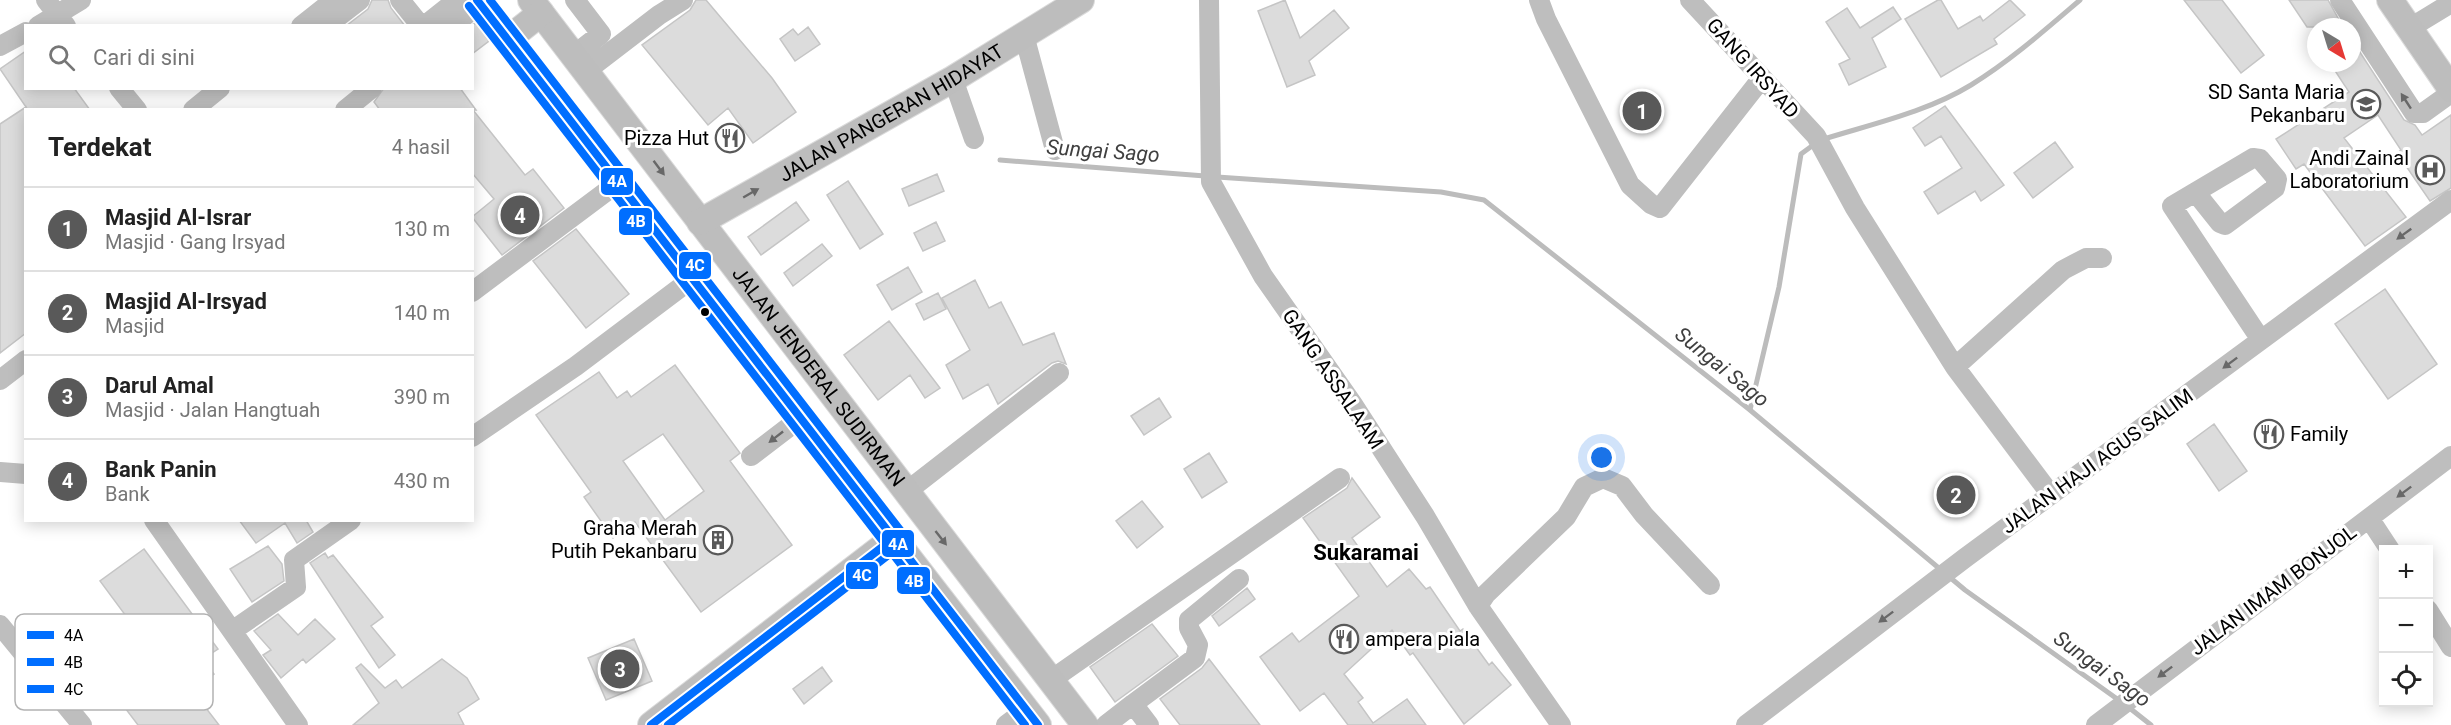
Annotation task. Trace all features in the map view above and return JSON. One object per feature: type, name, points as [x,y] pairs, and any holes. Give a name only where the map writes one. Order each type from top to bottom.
[{"type":"main road","name":"JALAN PANGERAN HIDAYAT","points":[[700,222],[953,79],[1081,0]]},
{"type":"main road","points":[[2390,0],[2451,91]]},
{"type":"main road","name":"JALAN JENDERAL SUDIRMAN","points":[[471,1],[508,39],[802,417],[894,538],[1023,720]]},
{"type":"main road","name":"JALAN JENDERAL SUDIRMAN","points":[[536,7],[1085,725]]},
{"type":"main road","points":[[508,39],[536,7]]},
{"type":"main road","points":[[651,725],[894,538]]},
{"type":"street","points":[[41,24],[81,0]]},
{"type":"street","points":[[304,24],[334,0]]},
{"type":"street","points":[[329,24],[360,0]]},
{"type":"street","points":[[400,0],[420,24]]},
{"type":"street","points":[[575,0],[601,34],[580,63]]},
{"type":"street","points":[[580,63],[683,0]]},
{"type":"street","name":"GANG ASSALAAM","points":[[1209,0],[1210,182],[1263,276],[1352,403],[1425,516],[1478,606],[1561,725]]},
{"type":"street","points":[[1539,0],[1546,20],[1630,185],[1651,204],[1660,208],[1762,78]]},
{"type":"street","name":"GANG IRSYAD","points":[[1690,0],[1819,140],[1855,208],[1955,367],[2051,495]]},
{"type":"street","points":[[2340,0],[2414,113],[2423,113],[2451,91]]},
{"type":"street","points":[[426,24],[471,1]]},
{"type":"street","points":[[454,24],[471,1]]},
{"type":"street","points":[[2410,28],[2451,3]]},
{"type":"street","points":[[0,46],[24,33]]},
{"type":"street","points":[[1024,35],[1054,150]]},
{"type":"street","points":[[953,79],[974,139]]},
{"type":"street","points":[[121,90],[135,108]]},
{"type":"street","points":[[195,108],[218,90]]},
{"type":"street","points":[[347,108],[370,90]]},
{"type":"street","points":[[474,291],[619,182]]},
{"type":"street","points":[[2196,193],[2172,206],[2261,340]]},
{"type":"street","name":"JALAN HAJI AGUS SALIM","points":[[1746,725],[1965,558],[2451,200]]},
{"type":"street","points":[[1955,367],[2063,270],[2086,258],[2102,258]]},
{"type":"street","points":[[474,436],[576,366],[693,278]]},
{"type":"street","points":[[0,380],[24,362]]},
{"type":"street","points":[[906,492],[1059,373]]},
{"type":"street","points":[[751,456],[802,417]]},
{"type":"street","name":"JALAN IMAM BONJOL","points":[[2096,725],[2451,456]]},
{"type":"street","points":[[0,472],[24,474]]},
{"type":"street","points":[[1051,680],[1340,478]]},
{"type":"street","points":[[1478,606],[1486,594],[1566,517],[1584,487],[1603,478],[1622,486],[1644,515],[1710,585]]},
{"type":"street","points":[[2369,518],[2387,545]]},
{"type":"street","points":[[232,632],[296,587],[294,560],[348,522]]},
{"type":"street","points":[[162,523],[232,632],[298,725]]},
{"type":"street","points":[[1106,725],[1195,658],[1198,645],[1189,628],[1189,620],[1239,579]]},
{"type":"street","points":[[2433,618],[2451,647]]},
{"type":"street","points":[[0,625],[15,643]]},
{"type":"street","points":[[1133,704],[1149,725]]},
{"type":"street","points":[[70,710],[82,725]]},
{"type":"building","points":[[372,0],[388,0],[391,8],[403,24],[349,24],[368,9]]},
{"type":"building","points":[[696,0],[706,0],[772,78],[796,112],[753,143],[728,108],[708,125],[642,45],[690,10]]},
{"type":"building","points":[[1285,0],[1300,38],[1334,10],[1349,28],[1309,61],[1315,75],[1287,87],[1258,11]]},
{"type":"building","points":[[1941,0],[1958,29],[1980,16],[1983,21],[2010,0],[2025,15],[1994,39],[1997,44],[1941,77],[1905,19]]},
{"type":"building","points":[[2184,0],[2222,0],[2264,55],[2241,73]]},
{"type":"building","points":[[2289,0],[2328,0],[2338,18],[2307,18],[2307,27]]},
{"type":"building","points":[[1893,7],[1901,19],[1872,38],[1886,67],[1849,85],[1839,64],[1850,59],[1826,22],[1847,8],[1860,28]]},
{"type":"building","points":[[476,23],[489,41],[474,52],[474,24]]},
{"type":"building","points":[[808,27],[820,44],[795,61],[780,39],[793,29],[798,35]]},
{"type":"building","points":[[24,52],[24,90],[75,90],[89,108],[27,108],[0,69]]},
{"type":"building","points":[[2361,54],[2404,120],[2415,125],[2422,135],[2451,115],[2451,188],[2430,201],[2397,153],[2401,150],[2378,115],[2344,138],[2406,217],[2365,246],[2304,164],[2296,169],[2276,139],[2349,92],[2336,72],[2361,72]]},
{"type":"building","points":[[383,90],[461,90],[476,110],[474,108],[378,108],[374,102]]},
{"type":"building","points":[[1945,106],[2004,185],[1981,201],[1975,191],[1938,214],[1924,192],[1962,168],[1941,136],[1925,146],[1913,128]]},
{"type":"building","points":[[24,108],[24,335],[0,353],[0,124]]},
{"type":"building","points":[[474,111],[525,175],[533,169],[564,208],[502,255],[474,220],[474,215],[494,199],[474,175]]},
{"type":"building","points":[[2055,142],[2073,167],[2033,198],[2014,173]]},
{"type":"building","points":[[937,174],[944,191],[909,206],[902,189]]},
{"type":"building","points":[[848,181],[883,234],[860,249],[827,195]]},
{"type":"building","points":[[796,202],[809,220],[761,255],[748,237]]},
{"type":"building","points":[[936,222],[945,241],[923,251],[914,233]]},
{"type":"building","points":[[576,229],[629,294],[586,328],[533,261]]},
{"type":"building","points":[[822,244],[832,256],[793,286],[784,273]]},
{"type":"building","points":[[908,267],[922,292],[892,310],[877,285]]},
{"type":"building","points":[[975,280],[989,308],[1001,302],[1023,345],[1054,333],[1066,364],[1058,361],[1052,363],[998,404],[988,384],[963,399],[946,365],[970,350],[942,298]]},
{"type":"building","points":[[2385,289],[2437,364],[2388,399],[2335,324]]},
{"type":"building","points":[[938,293],[946,309],[924,320],[916,304]]},
{"type":"building","points":[[889,321],[940,388],[925,398],[910,375],[878,400],[844,355]]},
{"type":"building","points":[[675,365],[740,453],[730,461],[792,545],[701,612],[635,522],[613,538],[584,497],[591,492],[536,415],[599,372],[617,398],[627,391],[631,397]],"holes":[[[663,434],[704,491],[665,520],[623,461]]]},
{"type":"building","points":[[1159,398],[1171,417],[1144,435],[1131,416]]},
{"type":"building","points":[[2214,424],[2247,471],[2219,491],[2187,444]]},
{"type":"building","points":[[1209,453],[1227,482],[1202,498],[1184,469]]},
{"type":"building","points":[[1352,478],[1380,517],[1352,538],[1387,587],[1409,569],[1426,589],[1430,587],[1460,631],[1463,629],[1489,665],[1492,662],[1511,685],[1464,724],[1413,653],[1410,655],[1392,630],[1344,674],[1363,698],[1358,702],[1373,723],[1407,699],[1426,725],[1348,725],[1324,693],[1300,711],[1260,657],[1292,633],[1299,642],[1359,596],[1303,518],[1347,488]]},
{"type":"building","points":[[1142,501],[1163,527],[1137,548],[1116,521]]},
{"type":"building","points":[[240,522],[307,522],[313,532],[297,543],[285,523],[256,543]]},
{"type":"building","points":[[268,546],[282,564],[284,581],[252,602],[230,569]]},
{"type":"building","points":[[144,549],[192,614],[124,614],[100,581]]},
{"type":"building","points":[[325,553],[328,558],[333,555],[383,617],[371,626],[395,655],[379,668],[310,563]]},
{"type":"building","points":[[1247,588],[1255,599],[1219,626],[1212,616]]},
{"type":"building","points":[[278,614],[298,635],[315,619],[335,639],[306,663],[303,659],[281,678],[263,655],[271,650],[254,631]]},
{"type":"building","points":[[1152,624],[1178,656],[1115,702],[1090,667]]},
{"type":"building","points":[[634,639],[652,681],[606,700],[588,658]]},
{"type":"building","points":[[213,642],[218,649],[213,652]]},
{"type":"building","points":[[442,659],[467,678],[479,699],[458,713],[464,725],[353,725],[379,703],[356,668],[361,664],[385,688],[396,680],[402,688]]},
{"type":"building","points":[[1209,659],[1260,725],[1180,725],[1160,699],[1202,668]]},
{"type":"building","points":[[822,667],[832,681],[804,704],[793,689]]},
{"type":"building","points":[[127,710],[207,710],[219,725],[138,725]]},
{"type":"waterway","points":[[1824,139],[1936,103],[1971,85],[2040,34],[2080,0]]},
{"type":"waterway","points":[[1750,410],[1779,287],[1801,154],[1816,143]]},
{"type":"waterway","name":"Sungai Sago","points":[[1000,160],[1205,176]]},
{"type":"waterway","name":"Sungai Sago","points":[[1217,177],[1441,192],[1484,200],[1750,410],[1965,590],[2120,701]]},
{"type":"waterway","name":"Sungai Sago","points":[[2127,706],[2151,725]]},
{"type":"transit line","name":"4A","points":[[477,0],[1038,725]]},
{"type":"transit line","name":"4C","points":[[490,0],[904,535],[900,546],[668,725]]},
{"type":"transit line","name":"4B","points":[[469,6],[1025,725]]},
{"type":"transit line","name":"4A","points":[[651,725],[894,538]]},
{"type":"place","name":"SD Santa Maria Pekanbaru","points":[[2366,104]]},
{"type":"place","name":"Masjid Al-Israr","points":[[1642,111]]},
{"type":"place","name":"Pizza Hut","points":[[730,138]]},
{"type":"place","name":"Andi Zainal Laboratorium","points":[[2430,170]]},
{"type":"place","name":"Bank Panin","points":[[520,215]]},
{"type":"place","name":"Family","points":[[2269,434]]},
{"type":"place","name":"Masjid Al-Irsyad","points":[[1956,495]]},
{"type":"place","name":"Graha Merah Putih Pekanbaru","points":[[718,540]]},
{"type":"place","name":"ampera piala","points":[[1344,639]]},
{"type":"place","name":"Darul Amal","points":[[620,669]]},
{"type":"district","name":"Sukaramai","points":[[1366,552]]}]
